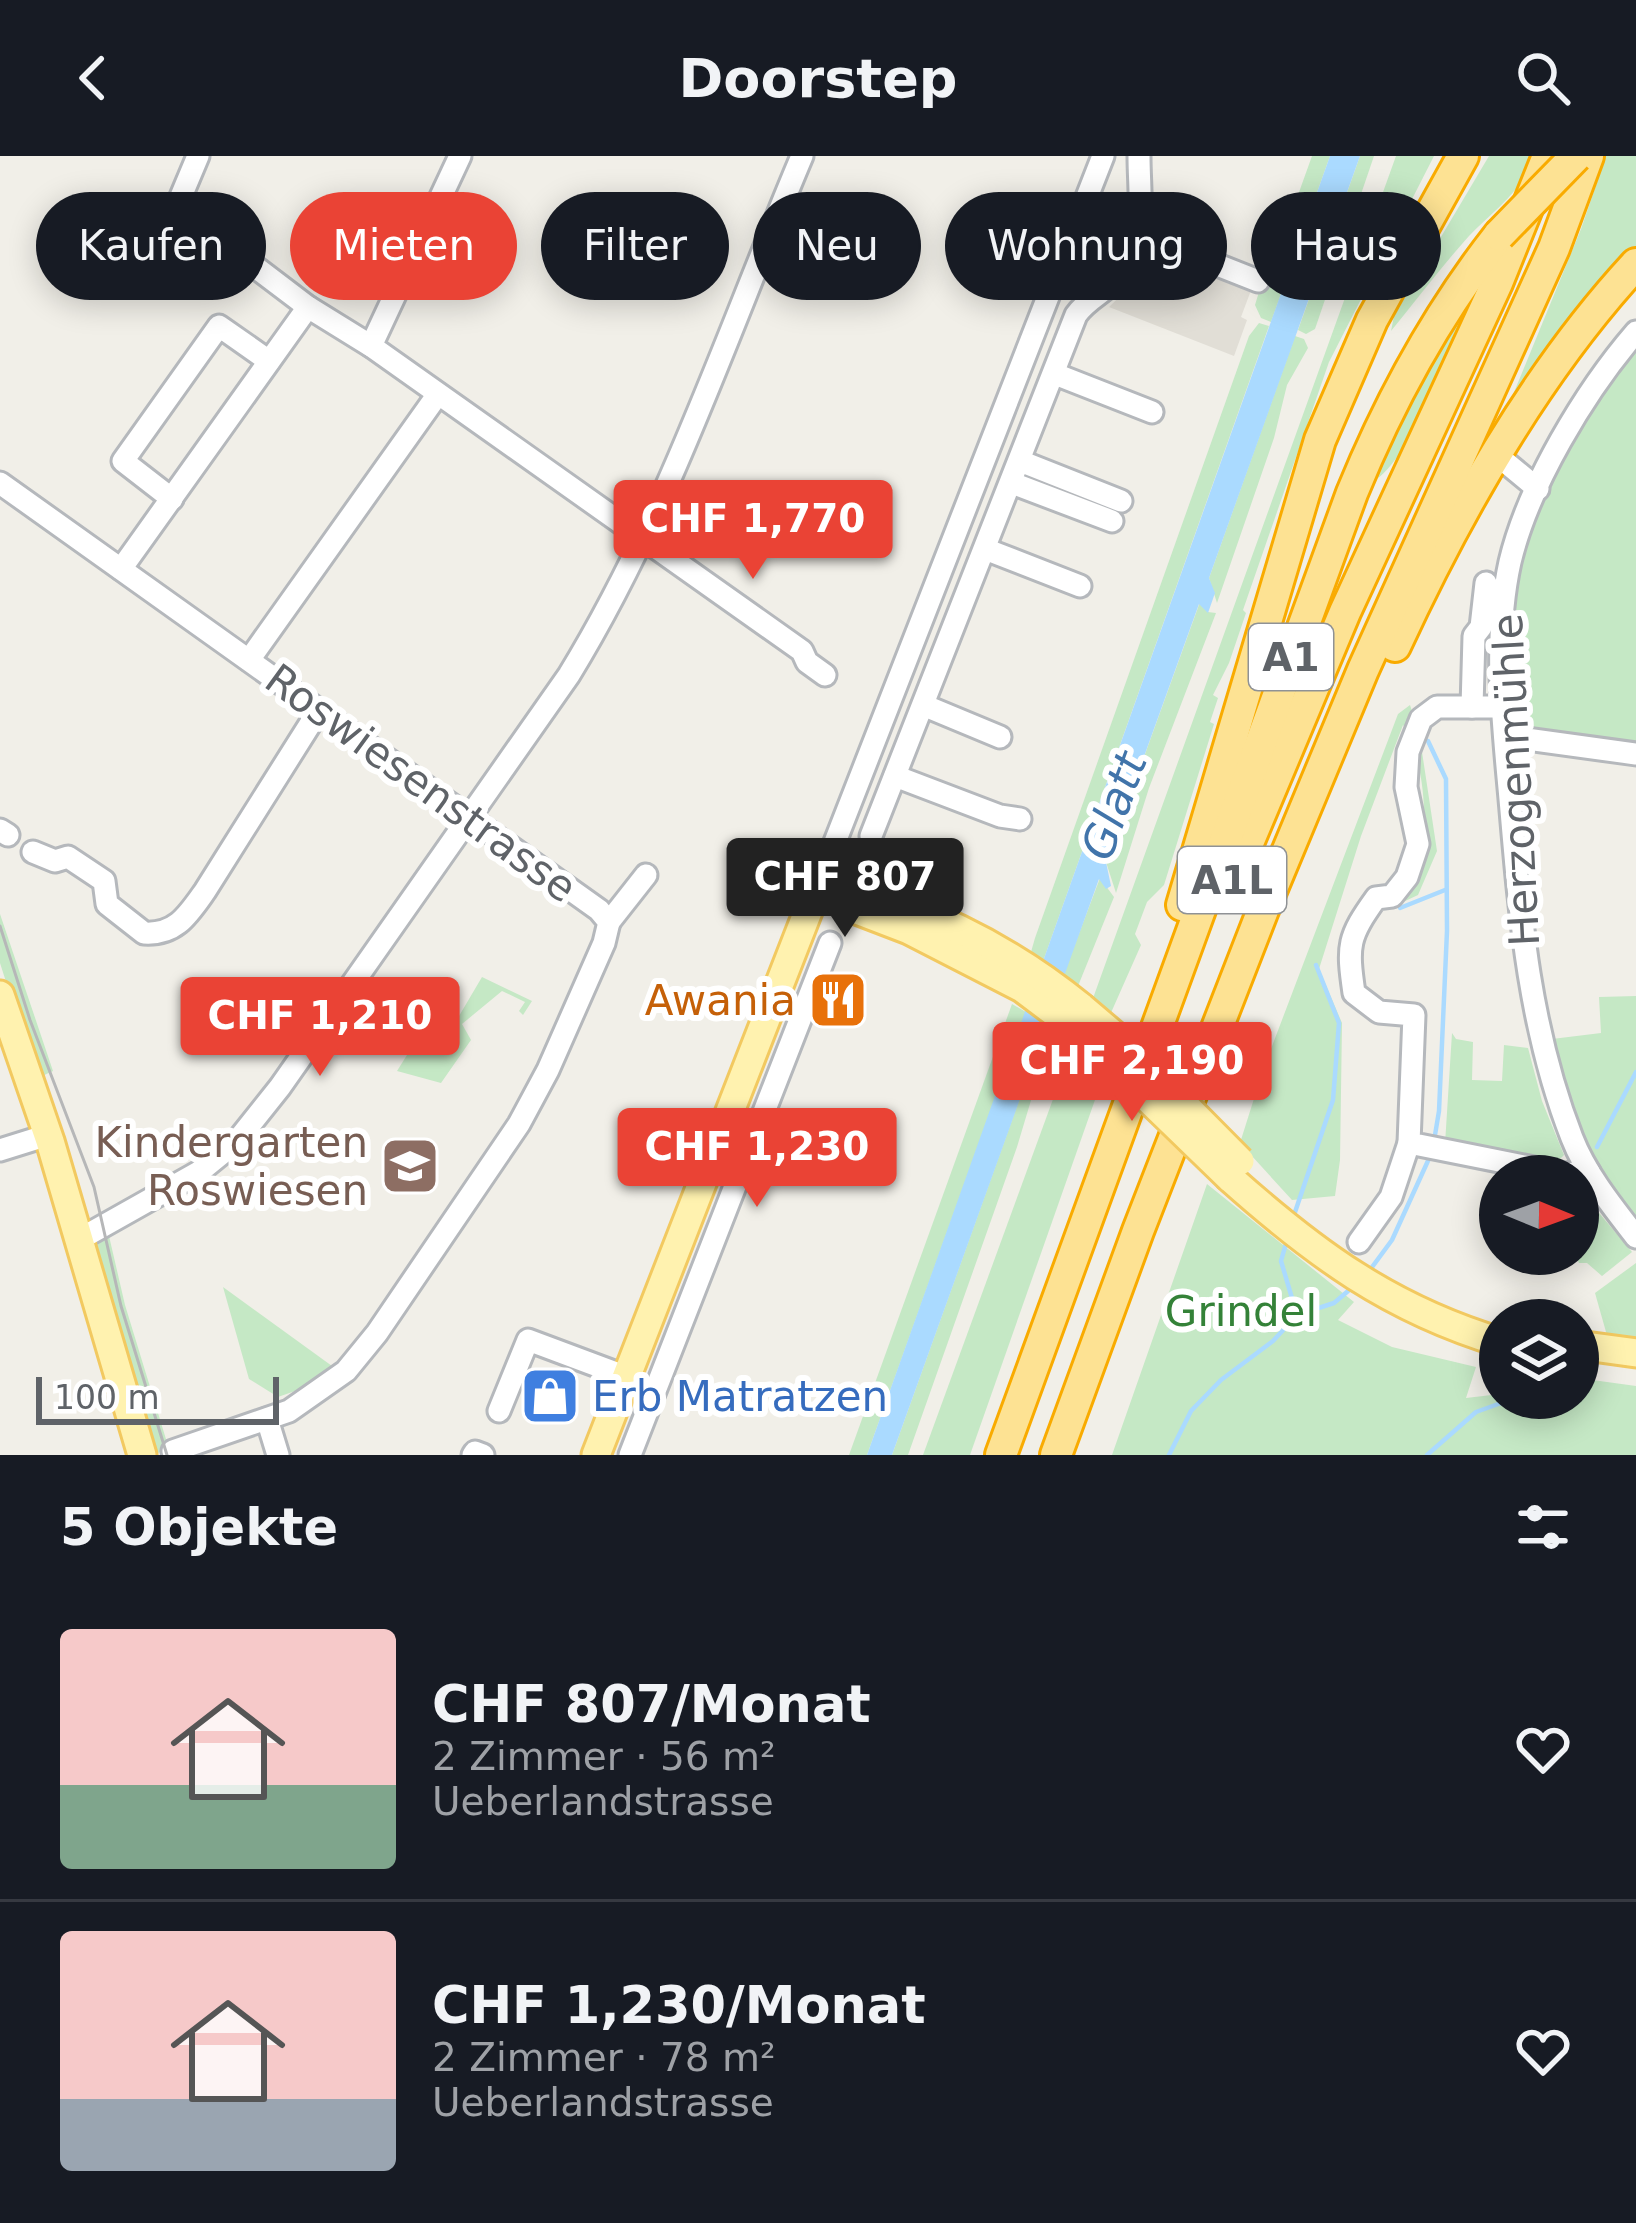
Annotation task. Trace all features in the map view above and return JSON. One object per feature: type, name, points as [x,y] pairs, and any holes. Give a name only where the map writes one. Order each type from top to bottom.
[{"type":"highway","name":"A1L","points":[[1129,1101],[1150,1007],[1320,440],[1372,320],[1463,156]]},
{"type":"highway","name":"A1L","points":[[1113,1145],[1166,1044],[1329,648],[1497,283],[1548,156]]},
{"type":"highway","name":"A1","points":[[1001,1455],[1368,453],[1428,338],[1499,235],[1576,156]]},
{"type":"highway","name":"A1L","points":[[1057,1455],[1263,910],[1390,609],[1553,248],[1588,156]]},
{"type":"highway","name":"A1","points":[[1076,1455],[1216,1077],[1348,751],[1419,597],[1498,456],[1578,334],[1636,264]]},
{"type":"main road","points":[[596,1455],[819,883],[849,908],[914,921],[1032,970],[1078,1017],[1121,1041],[1307,1224],[1396,1292],[1479,1332]]},
{"type":"main road","points":[[0,995],[80,1239],[139,1454]]},
{"type":"main road","points":[[1396,1292],[1479,1320]]},
{"type":"main road","points":[[1599,1348],[1636,1353]]},
{"type":"main road","points":[[1599,1362],[1636,1366]]},
{"type":"street","points":[[198,156],[177,206],[308,307],[371,346],[802,651],[806,662],[825,675]]},
{"type":"street","points":[[371,346],[460,156]]},
{"type":"street","points":[[80,1239],[199,1172],[237,1141],[280,1087],[569,675],[610,608],[644,538],[802,156]]},
{"type":"street","points":[[1089,192],[1103,156]]},
{"type":"street","points":[[1138,192],[1139,156]]},
{"type":"street","points":[[819,883],[1047,300]]},
{"type":"street","points":[[871,836],[1076,315],[1087,300]]},
{"type":"street","points":[[122,569],[308,307]]},
{"type":"street","points":[[172,499],[123,461],[218,326],[269,361]]},
{"type":"street","name":"Herzogenmühle","points":[[1580,1155],[1542,1052],[1528,984],[1504,736],[1505,595],[1511,560],[1538,489],[1588,399],[1636,332]]},
{"type":"street","points":[[1054,374],[1153,412]]},
{"type":"street","points":[[249,660],[438,394]]},
{"type":"street","points":[[1498,456],[1538,489]]},
{"type":"street","points":[[1012,483],[1116,511],[1020,460]]},
{"type":"street","name":"Roswiesenstrasse","points":[[0,483],[599,910],[609,922],[554,1058],[519,1124],[377,1333],[323,1390],[289,1412],[173,1451]]},
{"type":"street","points":[[985,549],[1080,586]]},
{"type":"street","points":[[1472,707],[1474,636],[1481,627],[1486,583]]},
{"type":"street","points":[[923,705],[1000,737]]},
{"type":"street","points":[[1359,1242],[1391,1197],[1411,1143],[1414,1015],[1379,1012],[1354,993],[1353,930],[1376,898],[1392,896],[1407,877],[1418,844],[1406,787],[1408,752],[1421,719],[1437,707],[1503,707]]},
{"type":"street","points":[[33,852],[56,861],[68,856],[104,881],[107,904],[144,933],[170,931],[205,891],[320,710]]},
{"type":"street","points":[[1504,736],[1636,754]]},
{"type":"street","points":[[895,776],[1000,816],[1020,818]]},
{"type":"street","points":[[609,922],[646,875]]},
{"type":"street","points":[[630,1455],[830,944]]},
{"type":"street","points":[[739,1089],[769,1100]]},
{"type":"street","points":[[0,1150],[48,1135]]},
{"type":"street","points":[[1411,1143],[1479,1157]]},
{"type":"street","name":"Herzogenmühle","points":[[1599,1186],[1636,1237]]},
{"type":"street","points":[[499,1411],[528,1340],[627,1377]]},
{"type":"street","points":[[264,1420],[278,1455]]},
{"type":"street","points":[[473,1455],[483,1455]]},
{"type":"shaded area","points":[[1227,276],[1251,284],[1241,317],[1247,320],[1234,356],[1109,307],[1116,300],[1227,300]]},
{"type":"green space","points":[[1312,156],[1330,156],[1317,192],[1299,192]]},
{"type":"green space","points":[[1360,156],[1374,156],[1362,192],[1347,192]]},
{"type":"green space","points":[[1396,156],[1434,156],[1416,192],[1383,192]]},
{"type":"green space","points":[[1489,156],[1534,156],[1515,190],[1441,269],[1441,237]]},
{"type":"green space","points":[[1606,156],[1636,156],[1636,246],[1579,308],[1501,424],[1581,229]]},
{"type":"green space","points":[[1478,289],[1417,424],[1387,470],[1373,481],[1423,376]]},
{"type":"green space","points":[[1257,300],[1279,300],[1271,322],[1261,318]]},
{"type":"green space","points":[[1309,300],[1325,300],[1315,329],[1306,334],[1298,330]]},
{"type":"green space","points":[[1344,300],[1361,300],[1329,362],[1229,663],[1213,695],[1218,698],[1210,722],[1214,724],[1164,885],[1147,902],[1135,934],[1141,945],[1110,1015],[1092,1001]]},
{"type":"green space","points":[[1404,300],[1416,300],[1391,331]]},
{"type":"green space","points":[[1259,323],[1269,326],[1041,967],[1029,959],[1035,938],[1249,336]]},
{"type":"green space","points":[[1295,336],[1304,339],[1308,348],[1287,385],[1274,438],[1217,603],[1209,578]]},
{"type":"green space","points":[[1636,347],[1636,746],[1514,728],[1512,605],[1520,555],[1559,460]]},
{"type":"green space","points":[[1200,602],[1208,612],[1216,613],[1149,788],[1116,893],[1106,862]]},
{"type":"green space","points":[[1410,705],[1419,732],[1437,851],[1418,895],[1403,902],[1420,863],[1424,824],[1420,771],[1403,725],[1319,969],[1342,1023],[1335,1196],[1292,1200],[1240,1143],[1263,1070],[1398,714]]},
{"type":"green space","points":[[1100,878],[1114,897],[1076,991],[1061,981]]},
{"type":"green space","points":[[0,914],[53,1071],[40,1077],[40,1088],[0,963]]},
{"type":"green space","points":[[482,977],[532,1001],[523,1015],[519,1011],[525,1002],[502,991],[462,1024],[471,1040],[441,1083],[397,1071],[407,1055],[439,1050]]},
{"type":"green space","points":[[1636,996],[1636,1220],[1599,1169],[1599,1155],[1591,1155],[1564,1087],[1552,1039],[1601,1033],[1599,997]]},
{"type":"green space","points":[[1012,1004],[1026,1012],[867,1455],[849,1455]]},
{"type":"green space","points":[[1045,1028],[1059,1038],[1041,1067],[908,1455],[892,1455]]},
{"type":"green space","points":[[1452,1033],[1456,1039],[1473,1042],[1472,1080],[1502,1081],[1504,1045],[1528,1048],[1542,1101],[1564,1155],[1499,1155],[1445,1144]]},
{"type":"green space","points":[[1080,1062],[1102,1080],[970,1455],[923,1455],[1056,1091]]},
{"type":"green space","name":"Grindel","points":[[1207,1184],[1354,1302],[1338,1320],[1392,1347],[1476,1367],[1466,1398],[1479,1396],[1479,1419],[1599,1419],[1599,1381],[1636,1386],[1636,1455],[1112,1455]]},
{"type":"green space","points":[[1599,1213],[1632,1252],[1602,1276],[1599,1273]]},
{"type":"green space","points":[[109,1236],[169,1449],[152,1455],[95,1255],[97,1245]]},
{"type":"green space","points":[[1636,1263],[1636,1345],[1608,1339],[1595,1293]]},
{"type":"green space","points":[[223,1287],[332,1366],[312,1385],[278,1397],[249,1379]]},
{"type":"water","points":[[1330,156],[1360,156],[1347,192],[1317,192]]},
{"type":"water","name":"Glatt","points":[[1279,300],[1308,300],[1209,578],[1215,593],[1208,613],[1199,604],[1106,862],[1111,886],[1106,889],[1099,879],[892,1455],[867,1455]]},
{"type":"waterway","points":[[1428,741],[1446,779],[1447,931],[1434,1141]]},
{"type":"waterway","points":[[1400,908],[1445,890]]},
{"type":"waterway","points":[[1293,1218],[1333,1100],[1339,1023],[1316,965]]},
{"type":"waterway","points":[[1597,1147],[1636,1072]]},
{"type":"waterway","points":[[1367,1274],[1392,1240],[1432,1152]]},
{"type":"waterway","points":[[1287,1240],[1281,1261],[1297,1315]]},
{"type":"waterway","points":[[1169,1455],[1191,1411],[1221,1380],[1273,1341],[1297,1315],[1334,1303],[1354,1286]]},
{"type":"waterway","points":[[1427,1455],[1479,1411]]},
{"type":"tram line","points":[[0,926],[30,1020],[94,1187],[121,1306],[167,1455]]},
{"type":"place","name":"Awania","points":[[838,1000]]},
{"type":"place","name":"Kindergarten Roswiesen","points":[[410,1166]]},
{"type":"place","name":"Erb Matratzen","points":[[550,1396]]}]
